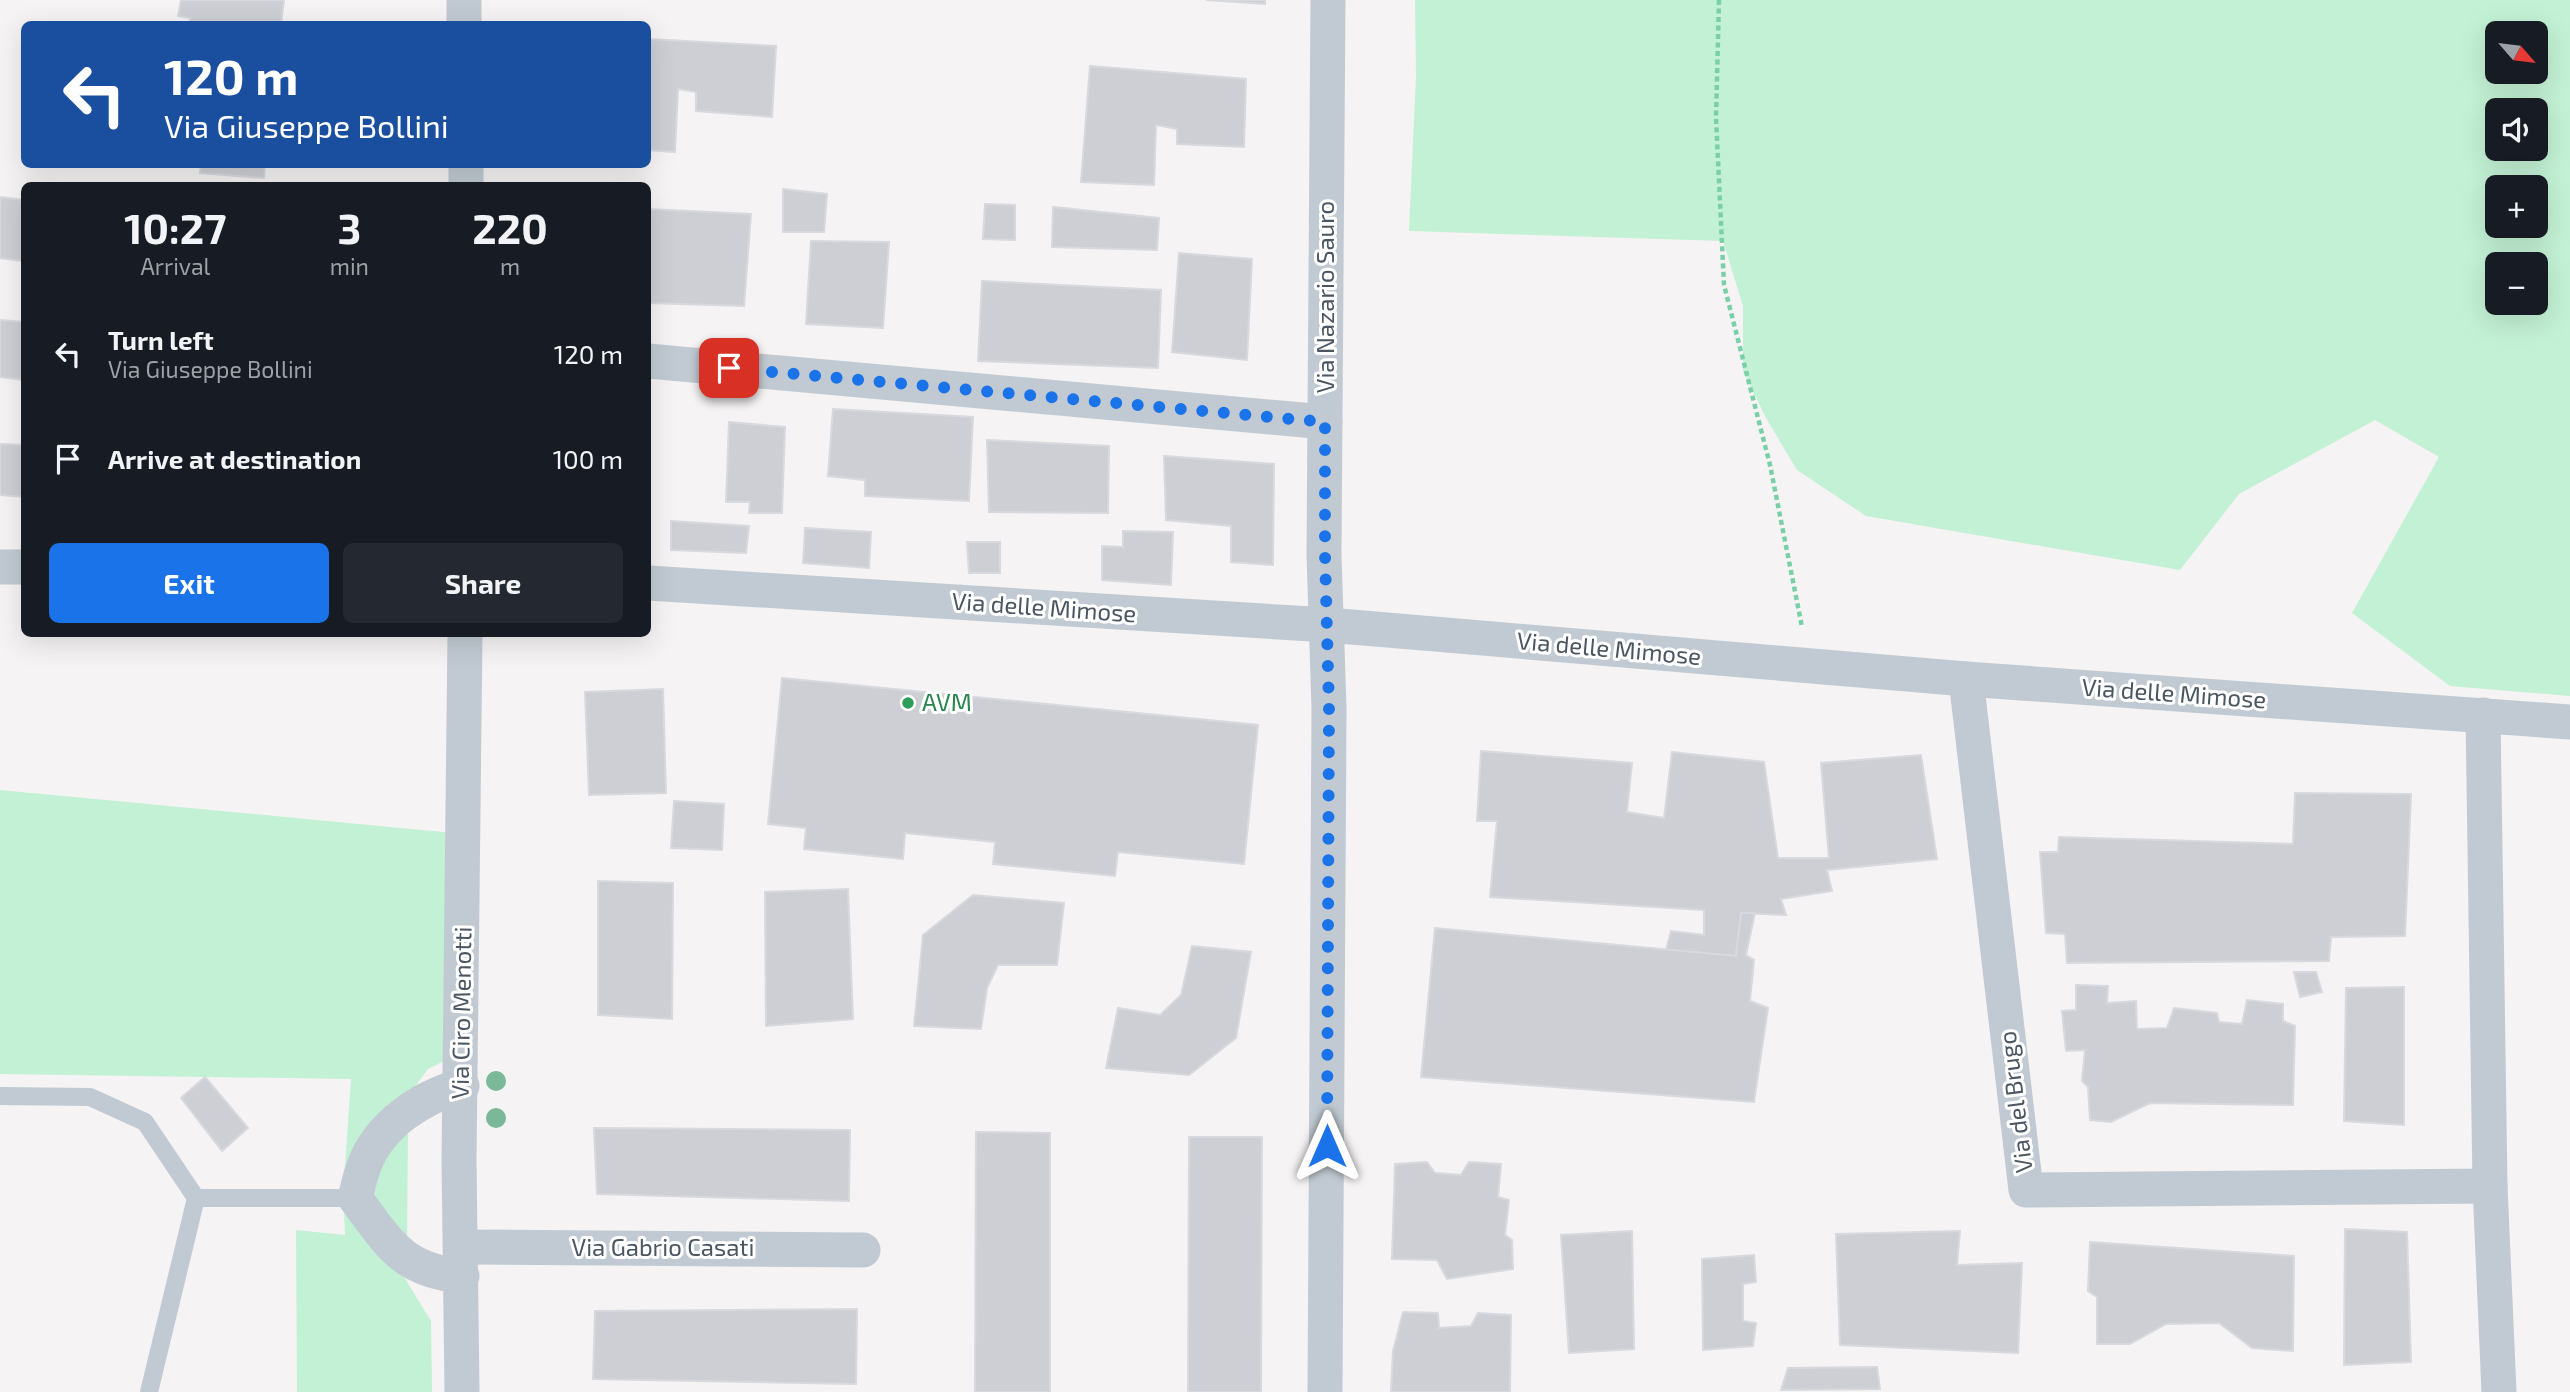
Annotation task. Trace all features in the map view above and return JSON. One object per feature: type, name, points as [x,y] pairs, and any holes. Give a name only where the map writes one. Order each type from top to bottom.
[{"type":"street","points":[[464,0],[464,21]]},
{"type":"street","name":"Via Nazario Sauro","points":[[1325,1392],[1328,0]]},
{"type":"street","points":[[651,361],[1325,422]]},
{"type":"street","points":[[0,566],[21,567]]},
{"type":"street","name":"Via delle Mimose","points":[[651,583],[1328,625],[1966,679],[2570,722]]},
{"type":"street","name":"Via Ciro Menotti","points":[[462,1392],[459,1160],[465,637]]},
{"type":"street","name":"Via del Brugo","points":[[1966,679],[2026,1190],[2490,1186]]},
{"type":"street","points":[[2483,715],[2490,1186],[2499,1392]]},
{"type":"street","points":[[355,1198],[364,1165],[389,1128],[422,1102],[461,1086]]},
{"type":"street","name":"Via Gabrio Casati","points":[[355,1198],[391,1246],[411,1263],[437,1274],[462,1261],[863,1250]]},
{"type":"lane","points":[[0,1096],[90,1097],[145,1122],[196,1199],[149,1392]]},
{"type":"lane","points":[[196,1199],[355,1198]]},
{"type":"path","points":[[1719,0],[1716,118],[1724,285],[1770,465],[1810,666]]},
{"type":"green space","points":[[1415,0],[2570,0],[2570,696],[2450,686],[2352,613],[2439,457],[2375,420],[2239,494],[2180,570],[1866,516],[1797,470],[1766,418],[1743,371],[1743,306],[1723,241],[1409,231],[1416,76]]},
{"type":"green space","points":[[0,790],[453,833],[454,1056],[428,1069],[356,1167],[345,1167],[351,1079],[0,1074]]},
{"type":"green space","points":[[408,1127],[407,1246],[395,1242],[366,1178]]},
{"type":"green space","points":[[344,1210],[374,1228],[431,1321],[432,1392],[297,1392],[296,1230],[345,1235]]},
{"type":"building","points":[[181,0],[284,0],[281,21],[190,21],[190,18],[178,16]]},
{"type":"building","points":[[1206,0],[1265,0],[1265,4]]},
{"type":"building","points":[[651,39],[776,46],[772,117],[696,111],[696,92],[678,89],[675,152],[651,150]]},
{"type":"building","points":[[1090,66],[1246,79],[1244,147],[1177,144],[1177,129],[1156,125],[1154,185],[1081,182]]},
{"type":"building","points":[[201,168],[265,168],[264,178],[200,173]]},
{"type":"building","points":[[783,189],[827,194],[824,232],[783,232]]},
{"type":"building","points":[[0,197],[21,200],[21,261],[0,258]]},
{"type":"building","points":[[985,204],[1015,205],[1015,240],[983,239]]},
{"type":"building","points":[[1053,207],[1159,218],[1157,250],[1052,247]]},
{"type":"building","points":[[651,209],[751,214],[744,306],[651,303]]},
{"type":"building","points":[[811,241],[889,242],[883,328],[806,324]]},
{"type":"building","points":[[1179,253],[1252,259],[1247,360],[1172,352]]},
{"type":"building","points":[[982,281],[1161,290],[1158,368],[978,361]]},
{"type":"building","points":[[0,320],[21,322],[21,380],[0,377]]},
{"type":"building","points":[[833,409],[973,417],[969,501],[865,496],[865,480],[828,476]]},
{"type":"building","points":[[729,422],[785,427],[782,513],[749,513],[750,502],[726,502]]},
{"type":"building","points":[[987,440],[1109,446],[1108,513],[989,512]]},
{"type":"building","points":[[0,444],[21,445],[21,497],[0,495]]},
{"type":"building","points":[[1164,456],[1274,464],[1273,565],[1231,562],[1231,526],[1166,520]]},
{"type":"building","points":[[671,521],[749,526],[746,553],[671,550]]},
{"type":"building","points":[[805,528],[871,532],[869,568],[803,563]]},
{"type":"building","points":[[1123,531],[1173,532],[1171,585],[1102,580],[1102,546],[1123,547]]},
{"type":"building","points":[[967,542],[1000,542],[1000,573],[969,573]]},
{"type":"building","points":[[782,678],[1258,725],[1244,864],[1118,852],[1115,876],[993,864],[995,842],[905,833],[903,859],[804,849],[806,828],[768,824]]},
{"type":"building","points":[[663,689],[666,793],[589,795],[585,692]]},
{"type":"building","points":[[1481,751],[1632,763],[1627,812],[1664,818],[1672,752],[1764,762],[1778,858],[1829,858],[1821,763],[1921,755],[1937,859],[1827,870],[1832,891],[1781,899],[1786,915],[1741,913],[1736,956],[1666,950],[1671,931],[1704,935],[1704,910],[1490,897],[1497,821],[1477,821]]},
{"type":"building","points":[[2295,793],[2411,794],[2405,936],[2331,937],[2329,961],[2067,963],[2065,934],[2046,933],[2040,852],[2058,852],[2059,837],[2293,844]]},
{"type":"building","points":[[674,801],[724,804],[722,850],[671,848]]},
{"type":"building","points":[[598,881],[673,883],[672,1019],[598,1015]]},
{"type":"building","points":[[848,889],[853,1019],[766,1026],[765,892]]},
{"type":"building","points":[[973,895],[1064,903],[1057,965],[998,965],[987,988],[981,1029],[914,1026],[923,935]]},
{"type":"building","points":[[1741,913],[1755,913],[1746,955],[1754,960],[1750,1001],[1768,1008],[1754,1102],[1421,1077],[1435,928],[1736,956]]},
{"type":"building","points":[[1192,946],[1251,952],[1236,1038],[1189,1075],[1106,1068],[1118,1008],[1160,1015],[1181,995]]},
{"type":"building","points":[[2294,972],[2316,972],[2322,992],[2300,997]]},
{"type":"building","points":[[2076,985],[2108,986],[2107,1003],[2136,1001],[2137,1029],[2167,1028],[2174,1008],[2217,1013],[2219,1022],[2242,1024],[2247,1000],[2283,1004],[2283,1021],[2295,1026],[2293,1105],[2150,1103],[2111,1122],[2090,1120],[2088,1087],[2082,1081],[2085,1050],[2066,1051],[2062,1011],[2076,1010]]},
{"type":"building","points":[[2404,987],[2404,1125],[2344,1121],[2346,988]]},
{"type":"building","points":[[205,1077],[248,1128],[222,1151],[181,1098]]},
{"type":"building","points":[[594,1128],[850,1130],[849,1201],[597,1194]]},
{"type":"building","points":[[976,1132],[1050,1133],[1050,1392],[975,1392]]},
{"type":"building","points":[[1189,1137],[1262,1137],[1261,1392],[1188,1392]]},
{"type":"building","points":[[1427,1162],[1435,1173],[1461,1175],[1469,1162],[1501,1164],[1498,1197],[1509,1200],[1505,1235],[1512,1240],[1513,1269],[1447,1279],[1437,1260],[1392,1259],[1395,1164]]},
{"type":"building","points":[[2345,1229],[2407,1232],[2411,1362],[2344,1365]]},
{"type":"building","points":[[1632,1231],[1634,1349],[1569,1353],[1561,1235]]},
{"type":"building","points":[[1960,1231],[1957,1265],[2022,1263],[2018,1353],[1840,1345],[1836,1234]]},
{"type":"building","points":[[2090,1242],[2294,1256],[2293,1351],[2252,1348],[2219,1323],[2166,1324],[2130,1344],[2097,1344],[2097,1297],[2088,1291]]},
{"type":"building","points":[[1754,1255],[1756,1282],[1743,1284],[1743,1321],[1756,1323],[1753,1346],[1703,1350],[1702,1259]]},
{"type":"building","points":[[857,1309],[856,1384],[593,1379],[595,1311]]},
{"type":"building","points":[[1403,1312],[1438,1313],[1439,1328],[1471,1326],[1478,1313],[1511,1315],[1510,1392],[1391,1392],[1393,1351]]},
{"type":"building","points":[[1877,1367],[1880,1389],[1781,1390],[1788,1368]]},
{"type":"place","name":"AVM","points":[[908,703]]},
{"type":"route","points":[[729,368],[1325,422],[1329,709],[1327,1146]]}]
